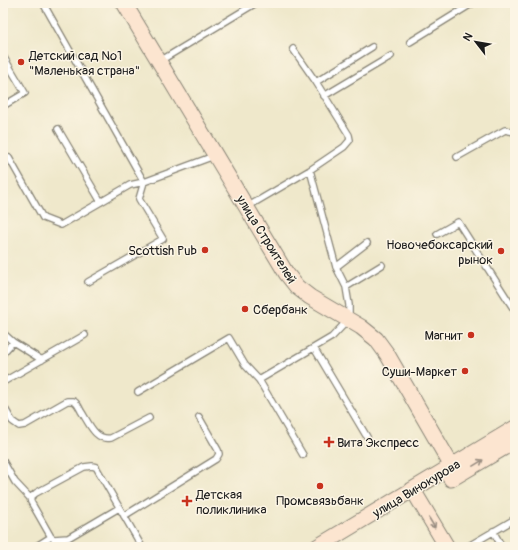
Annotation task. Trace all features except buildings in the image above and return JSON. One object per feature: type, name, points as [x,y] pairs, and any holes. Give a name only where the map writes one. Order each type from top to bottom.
[{"type":"street","name":"улица Строителей","points":[[124,3],[286,273],[297,287],[362,327],[376,339],[387,354],[454,471]]},
{"type":"street","name":"улица Винокурова","points":[[454,471],[515,428]]},
{"type":"street","name":"улица Винокурова","points":[[317,547],[454,471],[515,440]]},
{"type":"street","name":"улица Винокурова","points":[[336,547],[415,494]]},
{"type":"street","points":[[415,494],[447,547]]},
{"type":"lane","points":[[43,3],[144,182],[140,199],[163,239],[88,282]]},
{"type":"lane","points":[[160,62],[256,3]]},
{"type":"lane","points":[[410,42],[473,3]]},
{"type":"lane","points":[[316,82],[372,47]]},
{"type":"lane","points":[[246,207],[310,170],[344,147],[350,140],[349,135],[316,82],[293,49]]},
{"type":"lane","points":[[3,56],[25,93],[3,106]]},
{"type":"lane","points":[[324,96],[391,56]]},
{"type":"lane","points":[[58,129],[101,202]]},
{"type":"lane","points":[[457,157],[505,130],[515,132]]},
{"type":"lane","points":[[9,158],[43,218],[61,225],[130,185],[144,182],[216,156]]},
{"type":"lane","points":[[259,380],[332,337],[349,319],[349,305],[346,287],[336,266],[310,170]]},
{"type":"lane","points":[[437,234],[458,222],[515,311]]},
{"type":"lane","points":[[336,266],[367,243]]},
{"type":"lane","points":[[346,287],[382,265]]},
{"type":"lane","points":[[3,334],[42,360]]},
{"type":"lane","points":[[3,382],[85,335]]},
{"type":"lane","points":[[138,392],[229,338],[245,365],[259,380],[303,455]]},
{"type":"lane","points":[[3,353],[14,342]]},
{"type":"lane","points":[[314,348],[367,437]]},
{"type":"lane","points":[[3,405],[12,421],[19,426],[25,425],[67,401],[73,401],[77,404],[94,431],[100,437],[105,439],[112,438],[148,418]]},
{"type":"lane","points":[[124,516],[216,459],[219,454],[218,450],[199,417]]},
{"type":"lane","points":[[3,461],[15,482],[30,498],[51,538]]},
{"type":"lane","points":[[30,498],[36,493],[84,467],[92,466],[96,468],[142,547]]},
{"type":"lane","points":[[35,547],[51,538],[68,538],[119,508]]},
{"type":"lane","points":[[467,547],[515,519]]},
{"type":"lane","points":[[493,532],[502,547]]},
{"type":"place","name":"Детский сад №1 \"Маленькая страна\"","points":[[21,62]]},
{"type":"place","name":"Scottish Pub","points":[[205,250]]},
{"type":"place","name":"Новочебоксарский рынок","points":[[501,251]]},
{"type":"place","name":"Сбербанк","points":[[245,309]]},
{"type":"place","name":"Магнит","points":[[471,335]]},
{"type":"place","name":"Суши-Маркет","points":[[465,371]]},
{"type":"place","name":"Вита Экспресс","points":[[329,442]]},
{"type":"place","name":"Промсвязьбанк","points":[[320,486]]},
{"type":"place","name":"Детская поликлиника","points":[[187,501]]}]
